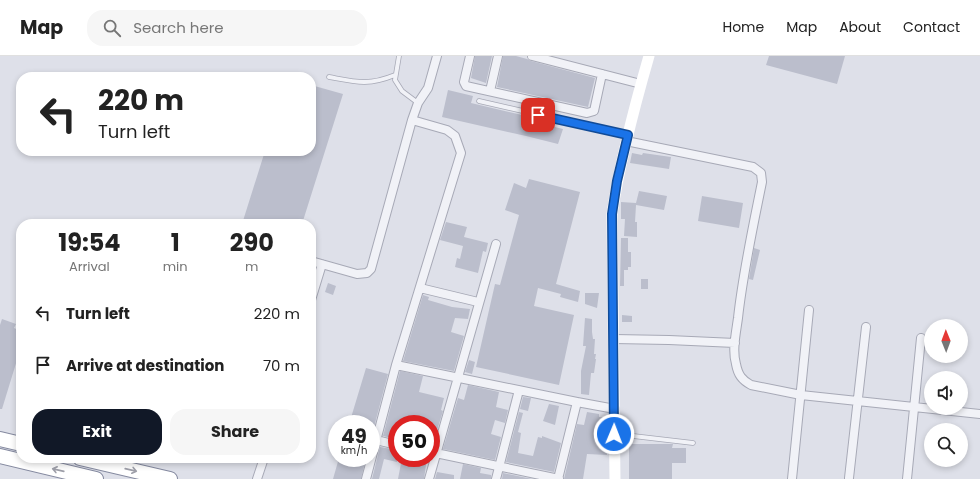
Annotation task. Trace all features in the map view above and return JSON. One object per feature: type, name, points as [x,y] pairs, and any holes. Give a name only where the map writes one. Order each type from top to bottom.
[{"type":"highway","points":[[0,439],[16,443]]},
{"type":"highway","points":[[0,456],[16,460]]},
{"type":"highway","points":[[29,463],[96,479]]},
{"type":"highway","points":[[101,463],[170,479]]},
{"type":"main road","points":[[615,479],[612,214],[617,181],[627,138],[649,56]]},
{"type":"street","points":[[316,262],[357,274],[367,273],[371,269],[412,120],[418,103],[428,88],[437,56]]},
{"type":"street","points":[[470,56],[465,84],[490,92],[590,113],[594,111],[595,108],[602,74]]},
{"type":"street","points":[[490,92],[498,56]]},
{"type":"street","points":[[532,56],[641,84]]},
{"type":"street","points":[[380,425],[396,365],[461,153],[455,136],[447,130],[412,120]]},
{"type":"street","points":[[627,138],[752,167],[761,173],[762,182],[742,283],[735,343],[735,362],[740,377],[744,381],[751,385],[801,394],[980,414]]},
{"type":"street","points":[[440,431],[496,244]]},
{"type":"street","points":[[316,284],[322,264]]},
{"type":"street","points":[[420,288],[478,302]]},
{"type":"street","points":[[792,479],[809,310]]},
{"type":"street","points":[[849,478],[866,327]]},
{"type":"street","points":[[907,479],[921,338]]},
{"type":"street","points":[[614,339],[735,343]]},
{"type":"street","points":[[396,365],[615,409]]},
{"type":"street","points":[[496,479],[519,390]]},
{"type":"street","points":[[440,454],[558,479],[577,402]]},
{"type":"street","points":[[257,479],[262,463]]},
{"type":"street","points":[[366,479],[369,467]]},
{"type":"street","points":[[428,479],[430,467]]},
{"type":"lane","points":[[399,56],[395,75],[397,84],[418,103]]},
{"type":"lane","points":[[329,77],[359,83],[369,83],[381,81],[395,75]]},
{"type":"lane","points":[[479,101],[627,138]]},
{"type":"lane","points":[[614,434],[693,443]]},
{"type":"building","points":[[475,56],[492,56],[486,83],[471,78]]},
{"type":"building","points":[[503,56],[516,56],[595,78],[588,107],[497,87]]},
{"type":"building","points":[[769,56],[845,56],[837,84],[766,65]]},
{"type":"building","points":[[316,86],[343,94],[304,219],[244,219],[263,156],[316,156]]},
{"type":"building","points":[[448,90],[473,96],[471,103],[535,118],[534,122],[563,129],[558,144],[442,117]]},
{"type":"building","points":[[632,153],[671,157],[669,169],[630,163]]},
{"type":"building","points":[[529,179],[580,192],[556,284],[580,291],[578,302],[560,297],[561,294],[538,288],[534,306],[574,315],[559,385],[476,367],[495,284],[500,285],[519,215],[505,210],[514,183],[526,188]]},
{"type":"building","points":[[639,191],[667,196],[664,210],[636,205],[635,222],[637,222],[637,237],[624,236],[625,219],[621,219],[621,202],[636,203]]},
{"type":"building","points":[[702,196],[743,203],[739,228],[698,221]]},
{"type":"building","points":[[446,222],[467,227],[464,237],[488,243],[486,252],[483,251],[478,273],[455,267],[457,258],[460,259],[463,246],[440,240]]},
{"type":"building","points":[[621,238],[628,238],[628,252],[631,252],[631,267],[628,267],[628,270],[624,270],[624,286],[620,286]]},
{"type":"building","points":[[754,248],[760,250],[753,280],[749,279]]},
{"type":"building","points":[[641,279],[648,279],[648,289],[641,289]]},
{"type":"building","points":[[328,283],[336,286],[333,295],[325,292]]},
{"type":"building","points":[[585,293],[599,293],[597,308],[585,304]]},
{"type":"building","points":[[423,295],[429,297],[428,300],[452,307],[470,309],[468,319],[455,318],[451,332],[464,336],[454,371],[403,361]]},
{"type":"building","points":[[622,315],[632,316],[632,322],[622,322]]},
{"type":"building","points":[[585,318],[592,319],[593,339],[595,339],[594,354],[596,354],[594,373],[591,373],[589,395],[581,394],[581,371],[586,346],[583,346]]},
{"type":"building","points":[[2,319],[16,324],[14,328],[16,329],[16,363],[2,409],[0,409],[0,325]]},
{"type":"building","points":[[469,360],[475,362],[472,374],[465,372]]},
{"type":"building","points":[[366,368],[388,374],[377,415],[352,415]]},
{"type":"building","points":[[400,371],[423,376],[419,392],[444,398],[441,410],[443,411],[440,421],[440,415],[388,415]]},
{"type":"building","points":[[468,385],[499,392],[496,407],[508,410],[505,423],[495,420],[491,434],[501,437],[495,460],[443,449],[458,398],[464,400]]},
{"type":"building","points":[[523,397],[531,398],[528,411],[520,409]]},
{"type":"building","points":[[549,404],[559,406],[555,425],[543,421]]},
{"type":"building","points":[[519,412],[523,413],[518,432],[521,433],[518,453],[533,456],[538,437],[542,438],[542,436],[561,443],[554,472],[506,462]]},
{"type":"building","points":[[587,412],[599,414],[599,417],[604,417],[599,441],[606,441],[607,455],[587,454],[583,479],[564,479],[577,424],[584,425]]},
{"type":"building","points":[[388,417],[388,437],[383,436]]},
{"type":"building","points":[[629,444],[673,444],[672,448],[686,448],[686,463],[672,463],[672,479],[629,479]]},
{"type":"building","points":[[380,447],[388,448],[388,460],[384,459],[379,479],[372,479],[375,467],[380,467]]},
{"type":"building","points":[[463,464],[481,468],[480,473],[491,475],[491,479],[460,479]]},
{"type":"building","points":[[336,467],[364,467],[361,479],[333,479]]},
{"type":"building","points":[[400,467],[426,467],[424,479],[398,479]]},
{"type":"building","points":[[437,472],[454,475],[454,479],[435,479]]},
{"type":"building","points":[[503,473],[532,479],[502,479]]},
{"type":"route","points":[[538,115],[628,135],[617,181],[612,214],[615,409],[614,434]]}]
